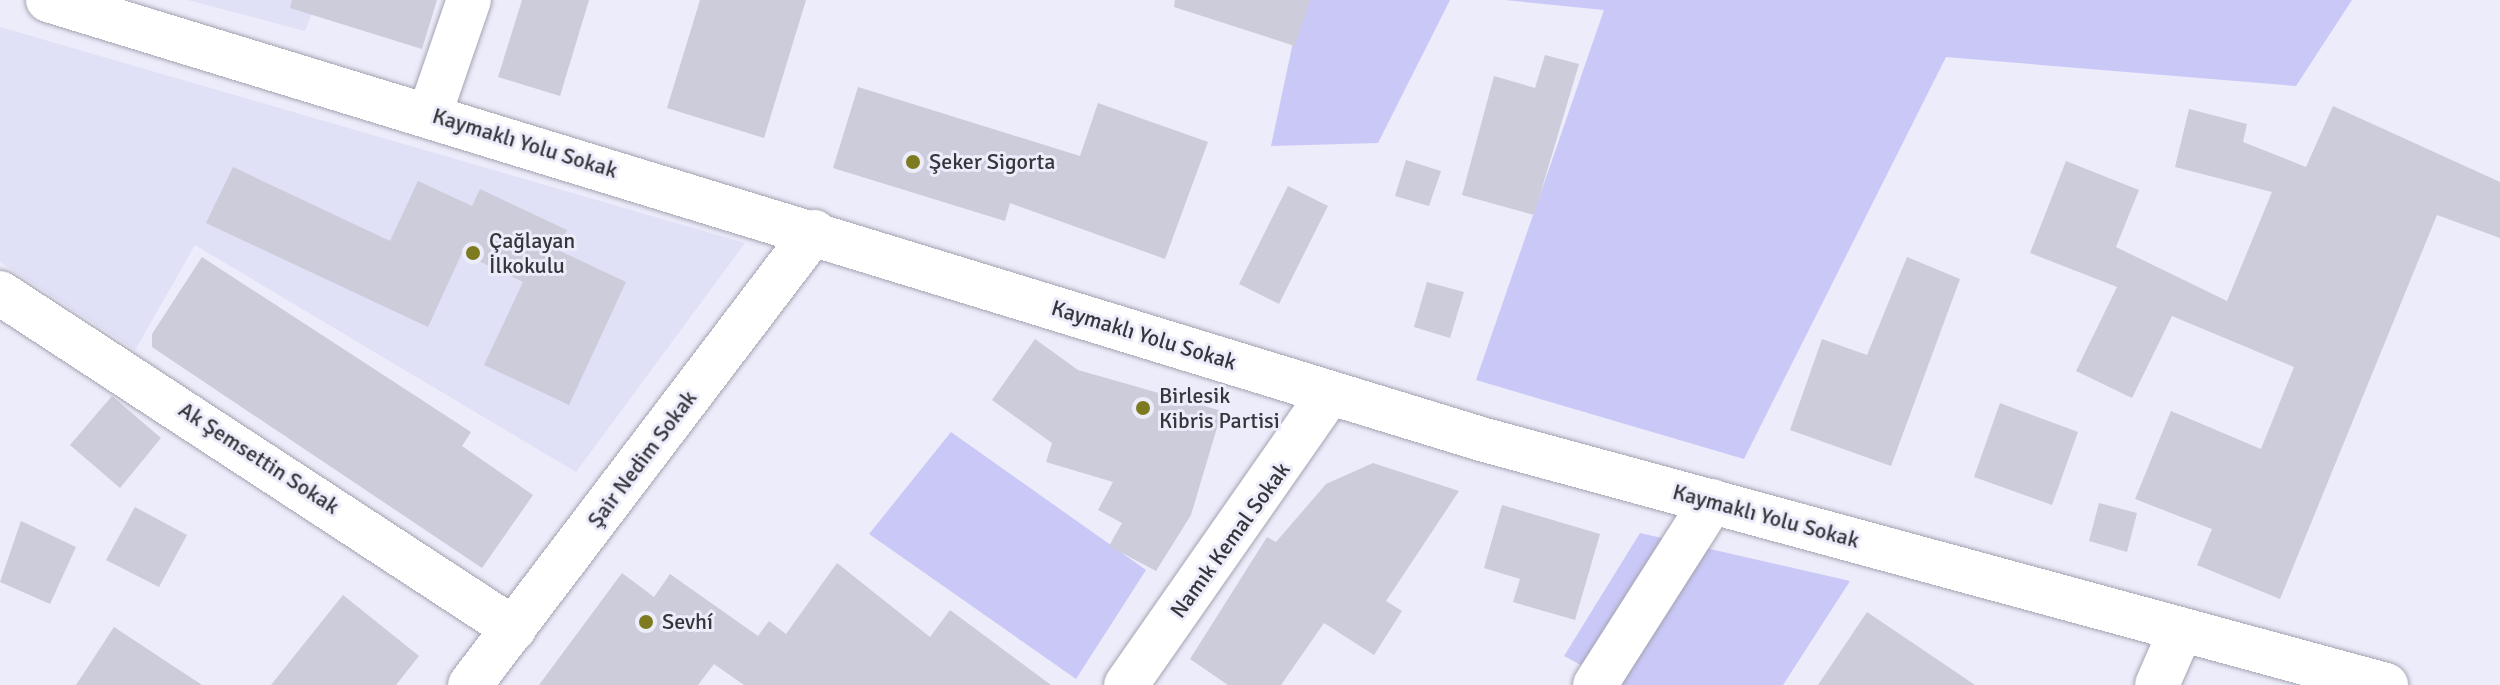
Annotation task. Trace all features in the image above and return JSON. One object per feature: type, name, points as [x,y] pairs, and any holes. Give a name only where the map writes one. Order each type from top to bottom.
[{"type":"street","name":"Kaymaklı Yolu Sokak","points":[[48,0],[430,113],[1330,393],[2386,685]]},
{"type":"street","points":[[430,113],[469,0]]},
{"type":"street","name":"Şair Nedim Sokak","points":[[470,685],[814,232]]},
{"type":"street","name":"Ak Şemsettin Sokak","points":[[0,293],[514,629]]},
{"type":"street","name":"Namık Kemal Sokak","points":[[1126,685],[1330,393]]},
{"type":"street","points":[[1595,685],[1712,501]]},
{"type":"street","points":[[2157,685],[2181,630]]},
{"type":"shaded area","points":[[188,0],[317,0],[305,31]]},
{"type":"shaded area","points":[[1302,0],[1450,0],[1378,143],[1271,146]]},
{"type":"shaded area","points":[[1505,0],[2352,0],[2296,86],[1946,57],[1744,459],[1476,380],[1604,10]]},
{"type":"shaded area","name":"Çağlayan İlkokulu","points":[[0,27],[745,243],[576,472],[195,245],[135,350],[0,262]]},
{"type":"shaded area","points":[[951,432],[1146,570],[1076,679],[869,534]]},
{"type":"shaded area","points":[[1640,533],[1850,581],[1783,685],[1618,685],[1564,656]]},
{"type":"building","points":[[292,0],[437,0],[422,49],[290,8]]},
{"type":"building","points":[[522,0],[589,0],[560,96],[498,77]]},
{"type":"building","points":[[700,0],[806,0],[764,138],[667,108]]},
{"type":"building","points":[[1175,0],[1310,0],[1295,46],[1174,7]]},
{"type":"building","points":[[1545,55],[1579,64],[1534,215],[1462,195],[1494,76],[1535,88]]},
{"type":"building","points":[[858,87],[1080,156],[1098,103],[1208,142],[1165,259],[1010,203],[1005,221],[833,168]]},
{"type":"building","points":[[2333,106],[2500,182],[2500,238],[2437,215],[2280,599],[2197,565],[2212,529],[2135,499],[2171,411],[2261,449],[2294,367],[2172,316],[2132,398],[2076,371],[2117,287],[2030,253],[2066,161],[2139,190],[2116,247],[2227,301],[2272,192],[2175,167],[2189,109],[2247,124],[2243,142],[2306,167]]},
{"type":"building","points":[[1406,160],[1441,171],[1429,206],[1395,196]]},
{"type":"building","points":[[233,167],[390,241],[418,181],[472,206],[480,189],[567,230],[558,250],[626,282],[569,405],[484,365],[523,282],[462,253],[428,327],[206,223]]},
{"type":"building","points":[[1288,186],[1328,206],[1279,304],[1239,284]]},
{"type":"building","points":[[202,257],[471,432],[462,446],[533,495],[482,568],[152,347],[152,334]]},
{"type":"building","points":[[1907,257],[1960,279],[1891,466],[1790,430],[1822,339],[1867,355]]},
{"type":"building","points":[[1427,282],[1464,292],[1450,338],[1414,327]]},
{"type":"building","points":[[1035,339],[1078,370],[1222,411],[1191,515],[1156,571],[1109,546],[1122,523],[1098,510],[1113,482],[1046,462],[1052,443],[992,400]]},
{"type":"building","points":[[112,396],[161,438],[120,488],[70,445]]},
{"type":"building","points":[[2000,403],[2078,432],[2052,505],[1974,477]]},
{"type":"building","points":[[1373,463],[1459,491],[1386,601],[1402,611],[1374,655],[1324,623],[1281,685],[1228,685],[1190,659],[1267,537],[1276,542],[1326,484]]},
{"type":"building","points":[[2099,503],[2137,513],[2127,552],[2089,541]]},
{"type":"building","points":[[1502,505],[1600,534],[1575,620],[1513,602],[1520,579],[1484,568]]},
{"type":"building","points":[[135,507],[187,535],[159,587],[106,560]]},
{"type":"building","points":[[21,521],[76,547],[50,604],[0,582]]},
{"type":"building","points":[[837,563],[930,637],[950,610],[1051,685],[744,685],[714,664],[698,685],[539,685],[622,573],[654,597],[670,574],[758,636],[769,621],[786,634]]},
{"type":"building","points":[[343,595],[419,656],[396,685],[271,685]]},
{"type":"building","points":[[1867,612],[1975,685],[1818,685]]},
{"type":"building","points":[[114,627],[202,685],[76,685]]},
{"type":"place","name":"Şeker Sigorta","points":[[913,162]]},
{"type":"place","name":"Çağlayan İlkokulu","points":[[473,253]]},
{"type":"place","name":"Birlesik Kibris Partisi","points":[[1143,408]]},
{"type":"place","name":"Sevhí","points":[[646,622]]}]
